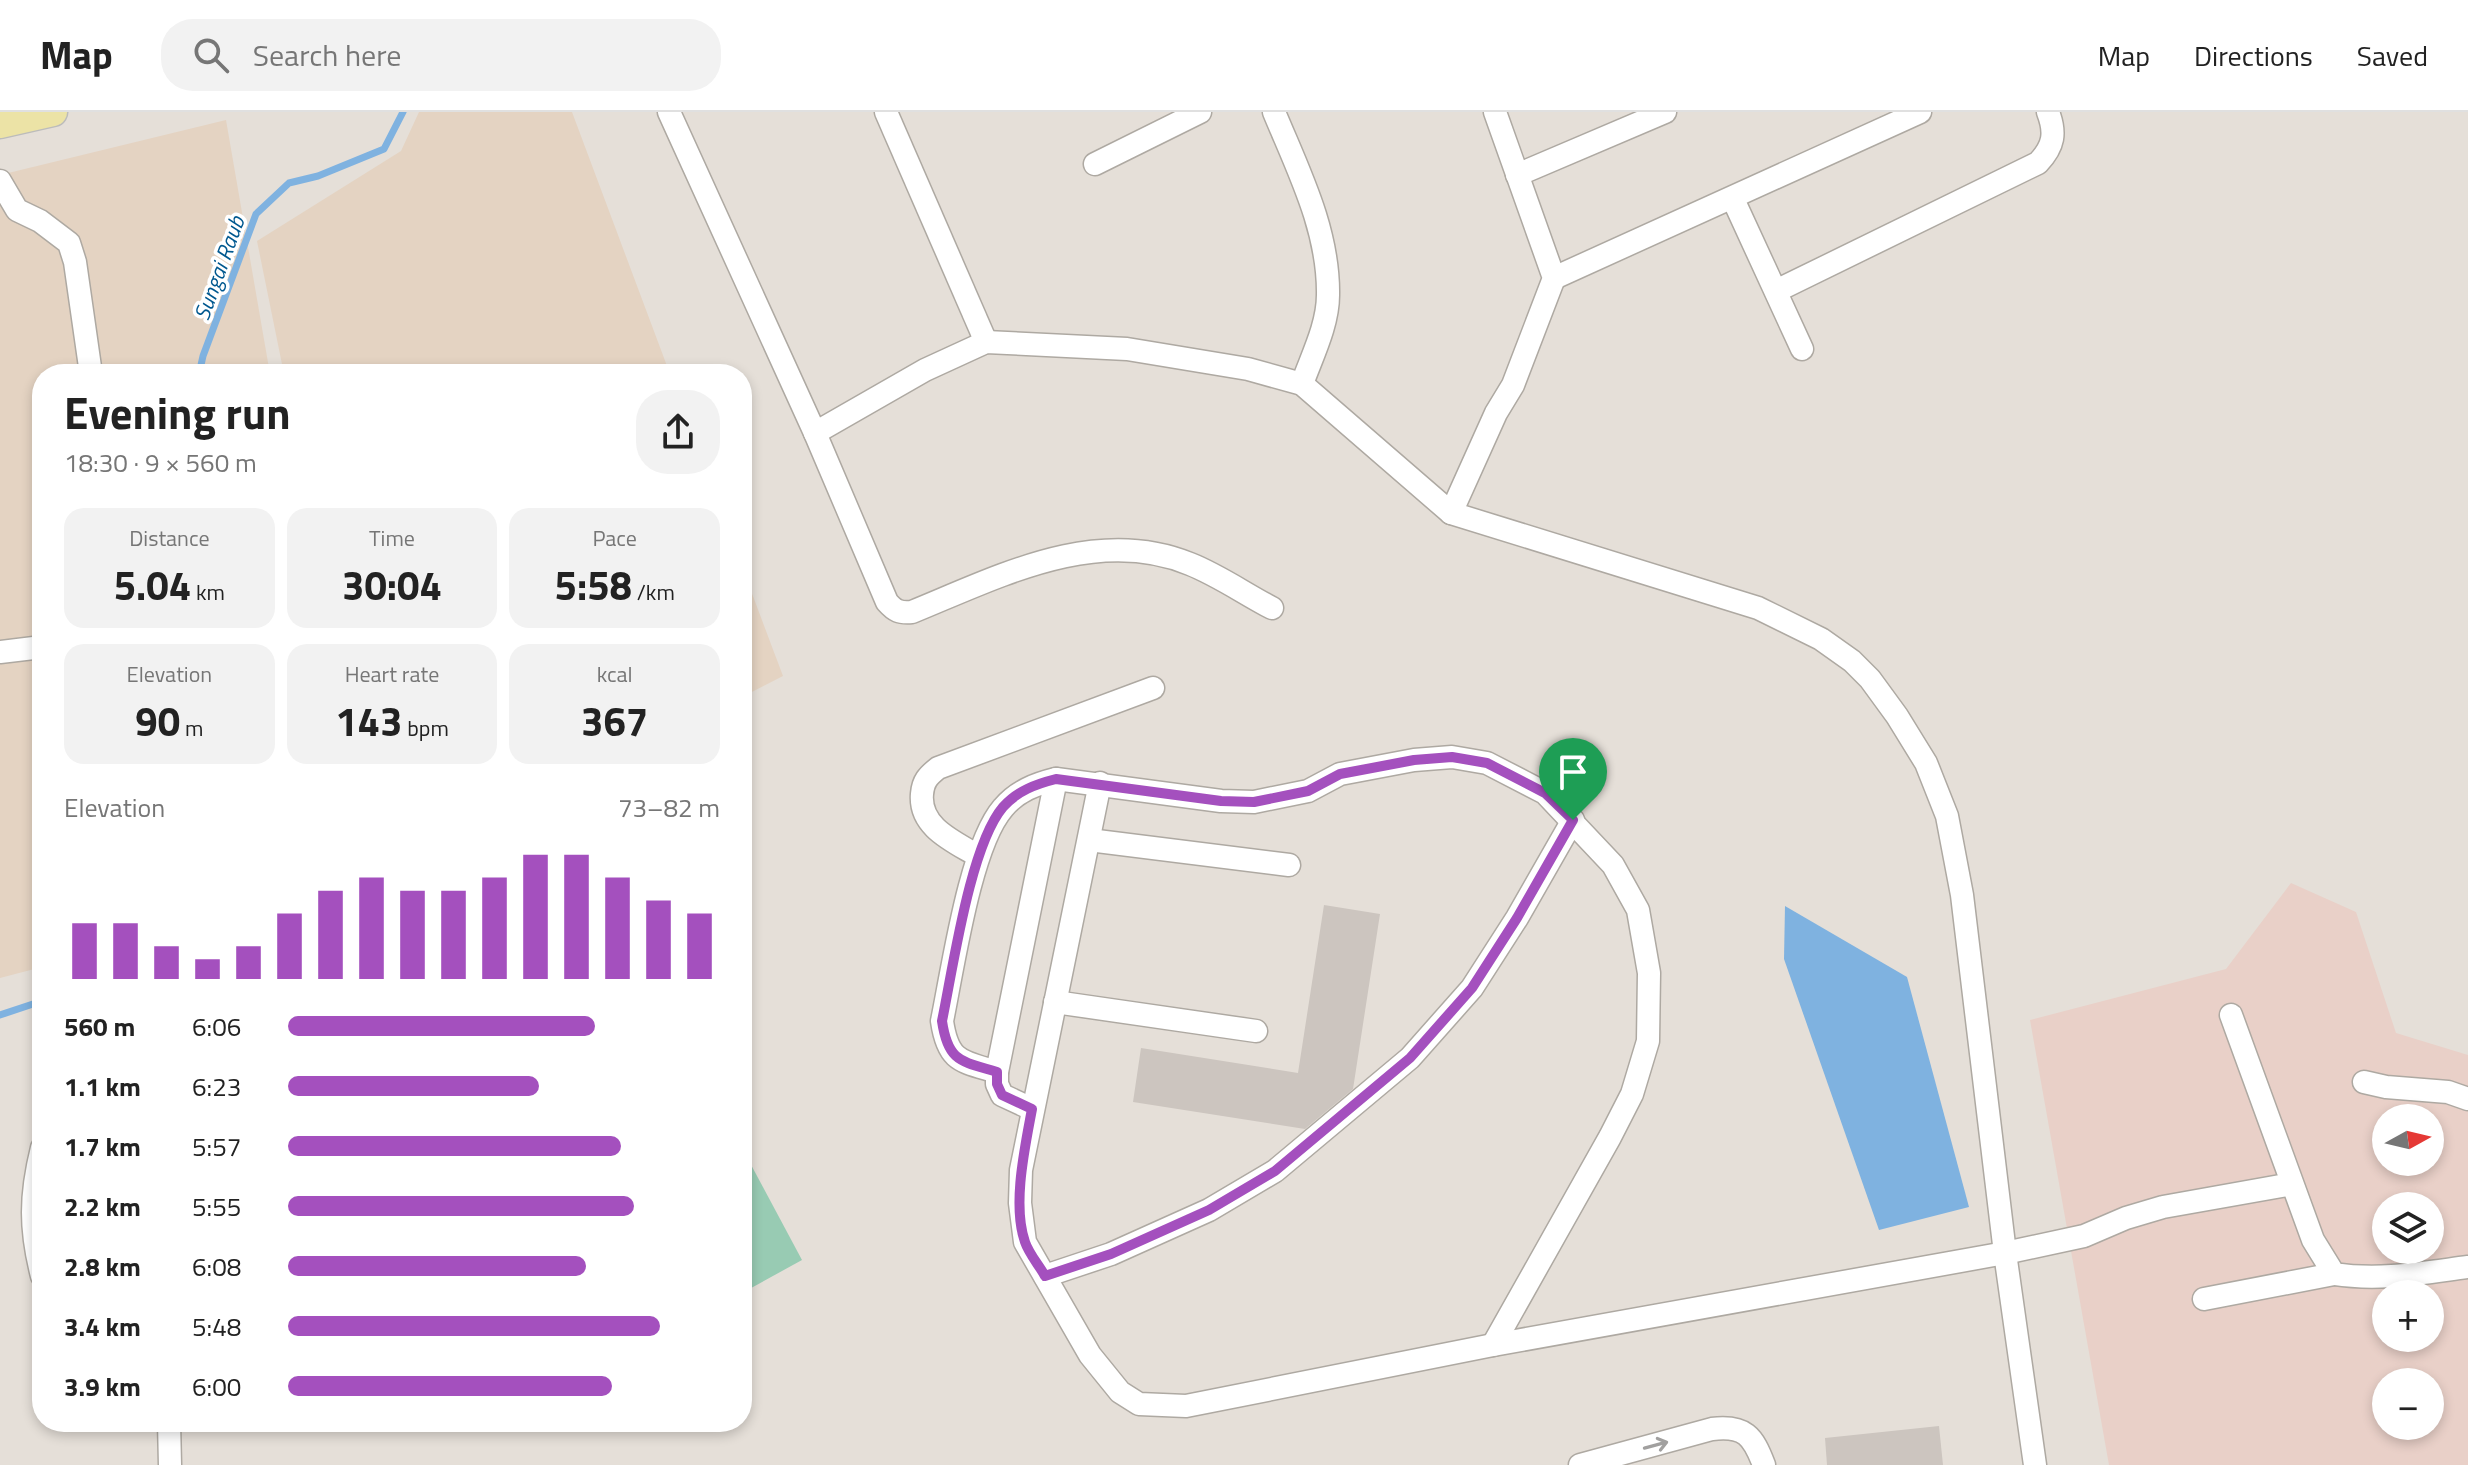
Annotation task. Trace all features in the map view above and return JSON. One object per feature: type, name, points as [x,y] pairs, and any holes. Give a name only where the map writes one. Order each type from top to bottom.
[{"type":"main road","points":[[0,124],[53,112]]},
{"type":"street","points":[[669,112],[815,433],[887,602],[900,613],[912,612],[1041,560],[1110,551],[1151,554],[1190,563],[1272,608]]},
{"type":"street","points":[[886,112],[986,342]]},
{"type":"street","points":[[1095,164],[1200,112]]},
{"type":"street","points":[[1274,112],[1314,210],[1322,241],[1328,296],[1324,323],[1302,384]]},
{"type":"street","points":[[1451,513],[1496,413],[1513,385],[1554,278],[1495,112]]},
{"type":"street","points":[[1517,175],[1665,112]]},
{"type":"street","points":[[1554,278],[1920,112]]},
{"type":"street","points":[[1776,291],[2038,163],[2052,145],[2054,136],[2048,112]]},
{"type":"street","points":[[0,181],[17,210],[40,221],[69,243],[75,262],[90,364]]},
{"type":"street","points":[[1733,199],[1802,349]]},
{"type":"street","points":[[815,433],[925,370],[986,342],[1127,349],[1248,369],[1302,384],[1451,513],[1758,608],[1821,639],[1852,661],[1870,679],[1897,716],[1926,763],[1947,816],[1962,895],[2005,1253],[2035,1465]]},
{"type":"street","points":[[0,652],[32,648]]},
{"type":"street","points":[[978,856],[939,832],[925,817],[921,803],[922,787],[927,776],[938,768],[1153,688]]},
{"type":"street","points":[[997,1072],[959,1060],[951,1054],[944,1038],[942,1021],[978,856],[1001,809],[1027,789],[1056,779],[1221,801],[1254,802],[1308,791],[1340,774],[1414,760],[1452,757],[1487,763],[1545,793],[1613,865],[1638,910],[1649,973],[1648,1041],[1632,1094],[1493,1345]]},
{"type":"street","points":[[1032,1109],[1002,1095],[997,1084],[997,1072],[1056,779]]},
{"type":"street","points":[[1100,783],[1032,1109],[1021,1170],[1020,1203],[1025,1242],[1090,1355],[1120,1392],[1139,1404],[1186,1406],[1493,1345],[2005,1253],[2084,1236],[2126,1218],[2163,1207],[2292,1184]]},
{"type":"street","points":[[1045,1276],[1111,1254],[1209,1210],[1275,1171],[1410,1058],[1472,988],[1517,918],[1573,820]]},
{"type":"street","points":[[1089,840],[1289,865]]},
{"type":"street","points":[[1055,1002],[1256,1031]]},
{"type":"street","points":[[2231,1015],[2313,1240],[2334,1274]]},
{"type":"street","points":[[2364,1082],[2448,1092],[2468,1099]]},
{"type":"street","points":[[2204,1299],[2334,1274],[2388,1278],[2468,1267]]},
{"type":"street","points":[[1580,1465],[1712,1429],[1730,1427],[1753,1439],[1764,1465]]},
{"type":"street","points":[[169,1432],[170,1465]]},
{"type":"shaded area","points":[[419,112],[572,112],[666,364],[282,364],[257,241],[401,151]]},
{"type":"shaded area","points":[[226,120],[268,364],[32,364],[32,970],[0,978],[0,175]]},
{"type":"shaded area","points":[[752,594],[783,676],[752,692]]},
{"type":"shaded area","points":[[2291,883],[2356,912],[2396,1033],[2468,1055],[2468,1465],[2109,1465],[2030,1020],[2226,969]]},
{"type":"green space","points":[[752,1167],[802,1260],[752,1288]]},
{"type":"water","points":[[1785,906],[1907,977],[1969,1207],[1879,1230],[1784,959]]},
{"type":"building","points":[[1324,905],[1380,914],[1353,1089],[1305,1129],[1133,1102],[1141,1048],[1298,1073]]},
{"type":"building","points":[[1939,1426],[1943,1465],[1827,1465],[1825,1438]]},
{"type":"waterway","name":"Sungai Raub","points":[[201,364],[256,214],[289,183],[318,176],[384,149],[403,112]]},
{"type":"waterway","name":"Sungai Raub","points":[[0,1015],[32,1004]]},
{"type":"route","points":[[1452,757],[1487,763],[1545,793],[1573,820],[1517,918],[1472,988],[1410,1058],[1275,1171],[1209,1210],[1111,1254],[1045,1276],[1025,1242],[1020,1203],[1021,1170],[1032,1109],[1002,1095],[997,1084],[997,1072],[959,1060],[951,1054],[944,1038],[942,1021],[978,856],[1001,809],[1018,794],[1036,784],[1056,779],[1221,801],[1254,802],[1308,791],[1340,774],[1414,760],[1452,757]]}]
